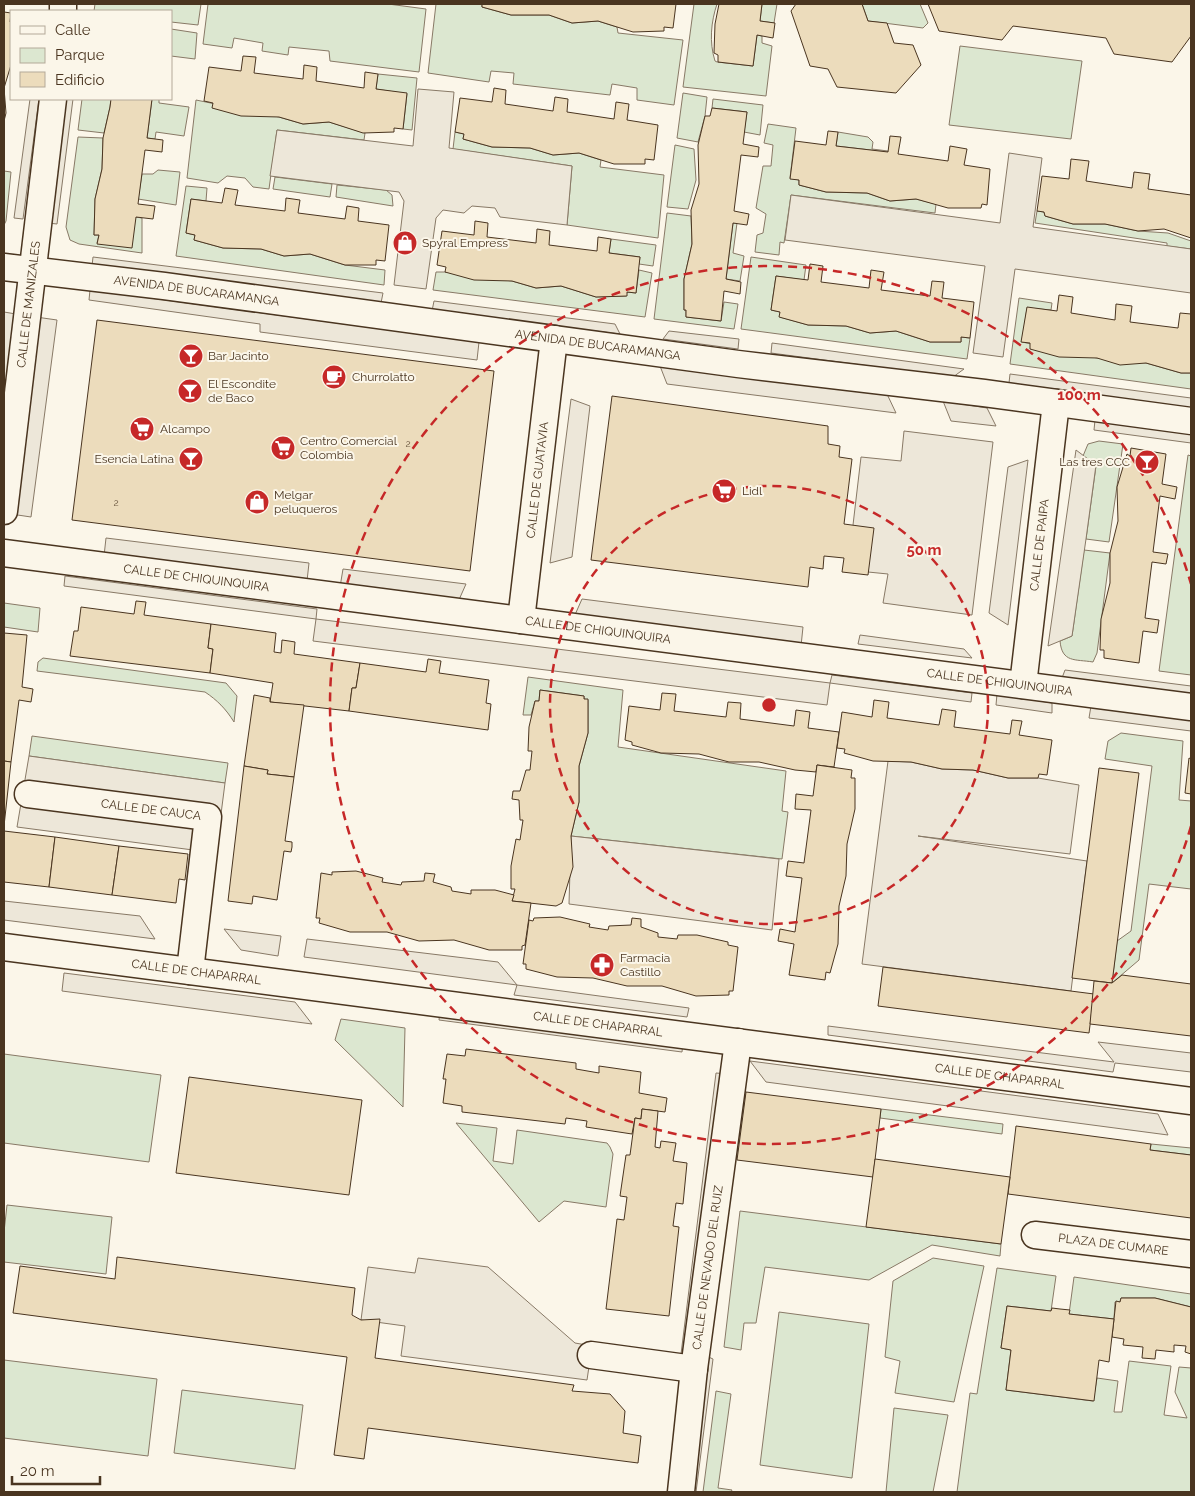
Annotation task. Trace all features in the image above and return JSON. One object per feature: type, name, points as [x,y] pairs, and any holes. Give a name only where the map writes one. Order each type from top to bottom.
[{"type":"street","name":"CALLE DE MANIZALES","points":[[4,511],[53,100]]},
{"type":"street","name":"AVENIDA DE BUCARAMANGA","points":[[4,267],[164,286],[738,364],[984,393],[1191,421]]},
{"type":"street","name":"CALLE DE GUATAVIA","points":[[521,620],[554,339]]},
{"type":"street","name":"CALLE DE PAIPA","points":[[1023,685],[1056,403]]},
{"type":"street","name":"CALLE DE CHIQUINQUIRA","points":[[4,553],[1191,707]]},
{"type":"street","name":"CALLE DE CAUCA","points":[[28,794],[208,817],[190,971]]},
{"type":"street","name":"CALLE DE CHAPARRAL","points":[[4,947],[1191,1101]]},
{"type":"street","name":"CALLE DE NEVADO DEL RUIZ","points":[[681,1492],[694,1369],[738,1042]]},
{"type":"street","name":"PLAZA DE CUMARE","points":[[1035,1235],[1191,1254]]},
{"type":"street","points":[[594,1355],[694,1369]]},
{"type":"green space","points":[[95,4],[201,4],[198,25],[172,22],[172,10],[94,10]]},
{"type":"green space","points":[[208,4],[388,4],[426,9],[419,72],[330,61],[329,51],[289,47],[288,55],[262,51],[263,43],[234,38],[232,48],[203,44]]},
{"type":"green space","points":[[436,4],[482,4],[482,7],[511,15],[549,15],[572,23],[598,21],[617,27],[618,33],[683,40],[674,105],[637,100],[637,88],[612,84],[610,95],[513,84],[514,73],[491,71],[489,82],[428,73]]},
{"type":"green space","points":[[694,4],[717,4],[712,32],[712,47],[715,61],[753,66],[757,35],[762,36],[762,43],[772,46],[766,96],[683,87]]},
{"type":"green space","points":[[762,4],[777,4],[774,23],[760,21]]},
{"type":"green space","points":[[862,4],[920,4],[928,23],[923,28],[868,21]]},
{"type":"green space","points":[[172,29],[197,33],[195,59],[172,56]]},
{"type":"green space","points":[[960,46],[1082,61],[1071,139],[949,125]]},
{"type":"green space","points":[[378,74],[417,78],[412,130],[403,129],[407,94],[376,89]]},
{"type":"green space","points":[[683,93],[707,97],[705,116],[698,142],[677,138]]},
{"type":"green space","points":[[713,99],[763,105],[760,135],[744,132],[747,112],[712,108]]},
{"type":"green space","points":[[82,100],[111,100],[104,133],[78,130]]},
{"type":"green space","points":[[152,100],[159,100],[159,103],[189,107],[184,136],[156,132],[155,139],[147,138]]},
{"type":"green space","points":[[196,100],[279,117],[303,124],[329,122],[365,133],[364,140],[277,130],[269,189],[253,187],[245,178],[227,176],[218,183],[187,178]]},
{"type":"green space","points":[[768,124],[796,128],[790,178],[799,180],[799,185],[826,192],[867,193],[890,201],[916,199],[936,204],[935,213],[791,195],[784,243],[780,242],[779,255],[755,252],[757,235],[763,233],[766,214],[756,208],[763,166],[771,166],[773,145],[764,143]]},
{"type":"green space","points":[[455,132],[464,134],[463,139],[492,147],[530,148],[553,155],[579,153],[601,160],[600,167],[664,175],[658,238],[567,225],[572,166],[453,149]]},
{"type":"green space","points":[[838,132],[868,137],[873,142],[872,149],[888,152],[836,146]]},
{"type":"green space","points":[[78,137],[103,138],[102,169],[95,199],[94,235],[99,235],[97,243],[136,217],[142,218],[142,253],[79,244],[70,240],[66,227]]},
{"type":"green space","points":[[675,145],[694,149],[696,180],[688,209],[667,207]]},
{"type":"green space","points":[[158,170],[180,172],[176,205],[138,199],[142,174],[153,174]]},
{"type":"green space","points":[[4,171],[11,172],[4,225]]},
{"type":"green space","points":[[275,177],[332,184],[330,197],[273,189]]},
{"type":"green space","points":[[337,185],[386,190],[392,195],[393,206],[336,197]]},
{"type":"green space","points":[[186,186],[207,188],[206,201],[191,199],[186,233],[195,235],[194,240],[223,248],[261,249],[284,256],[310,254],[345,265],[385,270],[384,285],[176,256]]},
{"type":"green space","points":[[1037,211],[1044,212],[1045,216],[1073,224],[1105,224],[1138,231],[1168,233],[1191,241],[1191,249],[1167,246],[1167,243],[1035,223]]},
{"type":"green space","points":[[667,213],[691,216],[692,244],[684,279],[684,310],[686,310],[686,317],[721,321],[724,302],[738,304],[734,329],[654,319]]},
{"type":"green space","points":[[733,223],[737,223],[733,253],[744,256],[740,281],[726,279]]},
{"type":"green space","points":[[611,239],[656,245],[653,266],[639,264],[640,257],[609,253]]},
{"type":"green space","points":[[751,257],[806,265],[804,280],[776,276],[771,310],[780,312],[780,317],[808,325],[846,326],[870,333],[896,331],[930,342],[961,342],[961,337],[970,338],[967,359],[741,329]]},
{"type":"green space","points":[[639,270],[652,273],[645,317],[433,290],[436,272],[445,272],[512,281],[536,288],[561,286],[596,297],[626,296],[627,292],[636,293]]},
{"type":"green space","points":[[1019,298],[1052,303],[1051,310],[1027,308],[1022,342],[1097,358],[1146,363],[1181,373],[1191,373],[1191,389],[1010,364]]},
{"type":"green space","points":[[1099,441],[1123,444],[1109,542],[1086,539],[1096,466],[1083,456],[1088,444]]},
{"type":"green space","points":[[1188,455],[1191,456],[1191,675],[1159,671]]},
{"type":"green space","points":[[1084,550],[1110,553],[1097,653],[1093,662],[1070,659],[1063,653],[1060,641],[1072,636]]},
{"type":"green space","points":[[4,603],[40,608],[38,632],[4,627]]},
{"type":"green space","points":[[43,658],[226,683],[237,696],[234,722],[221,705],[205,692],[37,671],[38,662]]},
{"type":"green space","points":[[528,677],[623,690],[618,747],[786,771],[782,811],[788,812],[782,859],[571,836],[579,802],[579,766],[588,733],[588,700],[584,699],[584,696],[540,690],[539,701],[535,701],[531,715],[523,715]]},
{"type":"green space","points":[[1121,733],[1183,741],[1179,800],[1191,801],[1191,889],[1149,884],[1139,960],[1112,983],[1117,941],[1131,931],[1152,766],[1105,759],[1108,741]]},
{"type":"green space","points":[[32,736],[228,763],[225,783],[29,756]]},
{"type":"green space","points":[[341,1019],[405,1028],[403,1107],[335,1040]]},
{"type":"green space","points":[[4,1054],[161,1075],[149,1162],[4,1143]]},
{"type":"green space","points":[[881,1109],[1003,1124],[1002,1134],[880,1118]]},
{"type":"green space","points":[[456,1123],[497,1128],[493,1161],[513,1164],[517,1130],[607,1143],[613,1154],[606,1207],[564,1201],[539,1222]]},
{"type":"green space","points":[[1151,1144],[1191,1148],[1191,1155],[1150,1150]]},
{"type":"green space","points":[[7,1205],[112,1217],[106,1274],[4,1262],[4,1232]]},
{"type":"green space","points":[[740,1211],[1001,1244],[1000,1256],[932,1245],[869,1280],[765,1267],[756,1323],[744,1323],[741,1350],[724,1347]]},
{"type":"green space","points":[[933,1258],[984,1266],[954,1402],[895,1393],[900,1361],[885,1357],[893,1281]]},
{"type":"green space","points":[[997,1268],[1056,1276],[1051,1311],[1007,1306],[1001,1348],[1011,1350],[1006,1390],[1093,1401],[1097,1378],[1118,1381],[1114,1412],[1122,1412],[1129,1361],[1171,1366],[1164,1415],[1187,1418],[1175,1392],[1179,1367],[1191,1368],[1191,1492],[957,1492],[970,1393],[977,1394]]},
{"type":"green space","points":[[1074,1277],[1191,1294],[1191,1307],[1155,1298],[1121,1298],[1120,1302],[1115,1302],[1114,1319],[1069,1314]]},
{"type":"green space","points":[[779,1312],[869,1324],[852,1478],[760,1465]]},
{"type":"green space","points":[[4,1360],[157,1379],[148,1456],[4,1438]]},
{"type":"green space","points":[[182,1390],[303,1405],[295,1469],[174,1453]]},
{"type":"green space","points":[[716,1391],[731,1394],[718,1488],[732,1490],[731,1492],[703,1492]]},
{"type":"green space","points":[[894,1408],[948,1415],[933,1492],[886,1492]]},
{"type":"shaded area","points":[[418,89],[454,92],[449,148],[572,166],[567,225],[500,217],[495,208],[472,206],[464,213],[443,210],[436,218],[426,289],[394,285],[404,201],[399,192],[270,176],[277,130],[413,146]]},
{"type":"shaded area","points":[[30,100],[39,100],[23,219],[14,218]]},
{"type":"shaded area","points":[[63,100],[73,100],[57,224],[48,223]]},
{"type":"shaded area","points":[[1009,153],[1042,158],[1033,227],[1191,249],[1191,293],[1015,269],[1003,357],[973,353],[985,266],[785,240],[791,195],[1000,223]]},
{"type":"shaded area","points":[[93,257],[383,293],[381,303],[92,266]]},
{"type":"shaded area","points":[[90,290],[479,342],[477,360],[260,332],[260,324],[89,300]]},
{"type":"shaded area","points":[[434,301],[615,324],[620,334],[432,311]]},
{"type":"shaded area","points":[[4,312],[22,315],[4,444]]},
{"type":"shaded area","points":[[36,317],[57,320],[31,517],[11,514]]},
{"type":"shaded area","points":[[669,331],[739,339],[738,349],[663,339]]},
{"type":"shaded area","points":[[772,343],[964,369],[953,377],[771,353]]},
{"type":"shaded area","points":[[660,366],[887,394],[896,413],[667,384]]},
{"type":"shaded area","points":[[1010,374],[1191,398],[1191,408],[1009,383]]},
{"type":"shaded area","points":[[571,399],[590,406],[572,557],[550,563]]},
{"type":"shaded area","points":[[943,401],[987,408],[996,426],[951,421]]},
{"type":"shaded area","points":[[1095,420],[1191,433],[1191,443],[1094,430]]},
{"type":"shaded area","points":[[904,431],[993,442],[972,615],[883,603],[888,574],[868,572],[853,525],[861,457],[901,461]]},
{"type":"shaded area","points":[[1076,450],[1096,465],[1086,539],[1072,636],[1048,646]]},
{"type":"shaded area","points":[[1028,460],[1008,625],[989,613],[1008,467]]},
{"type":"shaded area","points":[[106,538],[309,563],[307,581],[104,556]]},
{"type":"shaded area","points":[[343,569],[466,584],[458,602],[340,587]]},
{"type":"shaded area","points":[[65,576],[317,609],[316,619],[64,586]]},
{"type":"shaded area","points":[[582,599],[803,627],[801,646],[574,617]]},
{"type":"shaded area","points":[[316,619],[830,683],[827,705],[313,641]]},
{"type":"shaded area","points":[[860,635],[964,649],[972,658],[858,644]]},
{"type":"shaded area","points":[[1065,670],[1191,686],[1191,695],[1062,678]]},
{"type":"shaded area","points":[[832,675],[972,693],[971,702],[830,683]]},
{"type":"shaded area","points":[[997,694],[1052,703],[1052,713],[996,705]]},
{"type":"shaded area","points":[[1091,706],[1191,720],[1191,731],[1089,718]]},
{"type":"shaded area","points":[[29,756],[225,783],[216,853],[17,827]]},
{"type":"shaded area","points":[[888,761],[911,762],[942,769],[973,770],[1008,778],[1038,778],[1079,785],[1070,854],[918,836],[1087,861],[1071,991],[862,964]]},
{"type":"shaded area","points":[[571,836],[779,859],[772,930],[569,904]]},
{"type":"shaded area","points":[[4,901],[140,916],[155,939],[4,920]]},
{"type":"shaded area","points":[[224,929],[281,936],[278,956],[241,950]]},
{"type":"shaded area","points":[[307,939],[498,962],[517,985],[304,957]]},
{"type":"shaded area","points":[[64,973],[295,1002],[312,1024],[62,991]]},
{"type":"shaded area","points":[[517,985],[689,1008],[687,1017],[514,995]]},
{"type":"shaded area","points":[[440,1010],[683,1042],[682,1052],[439,1020]]},
{"type":"shaded area","points":[[828,1026],[1114,1062],[1098,1042],[1191,1053],[1191,1072],[1115,1063],[1113,1072],[828,1035]]},
{"type":"shaded area","points":[[750,1061],[1158,1114],[1168,1135],[766,1082]]},
{"type":"shaded area","points":[[716,1073],[728,1074],[693,1356],[681,1354]]},
{"type":"shaded area","points":[[418,1258],[488,1267],[575,1343],[592,1346],[587,1380],[401,1356],[405,1326],[361,1320],[368,1267],[415,1273]]},
{"type":"shaded area","points":[[704,1355],[713,1359],[696,1492],[687,1492]]},
{"type":"building","points":[[482,4],[676,4],[673,28],[664,27],[664,31],[633,32],[598,21],[572,23],[549,15],[511,15],[482,7]]},
{"type":"building","points":[[719,4],[762,4],[760,21],[775,23],[773,38],[757,35],[753,66],[718,62],[718,55],[714,53],[715,24]]},
{"type":"building","points":[[796,4],[862,4],[868,21],[887,23],[894,43],[913,45],[921,65],[896,93],[837,87],[828,69],[810,66],[791,11]]},
{"type":"building","points":[[928,4],[1191,4],[1191,36],[1172,62],[1114,54],[1106,38],[1013,26],[1002,40],[939,31]]},
{"type":"building","points":[[4,12],[10,13],[10,68],[4,88]]},
{"type":"building","points":[[243,56],[256,57],[254,73],[303,79],[304,65],[317,67],[316,81],[364,88],[365,72],[378,74],[376,89],[407,93],[403,129],[394,128],[394,132],[363,133],[329,122],[303,124],[279,117],[241,116],[212,108],[213,103],[204,101],[209,67],[241,71]]},
{"type":"building","points":[[4,88],[6,113],[4,121]]},
{"type":"building","points":[[494,88],[506,90],[505,104],[553,111],[555,97],[568,99],[567,112],[614,119],[616,102],[629,104],[627,120],[658,125],[654,160],[645,159],[645,164],[614,164],[579,153],[553,155],[530,148],[492,147],[463,139],[464,134],[455,132],[460,98],[492,102]]},
{"type":"building","points":[[111,100],[152,100],[147,138],[163,140],[162,152],[145,150],[138,204],[155,206],[153,219],[136,217],[132,248],[97,244],[99,235],[94,235],[95,199],[102,169],[103,138]]},
{"type":"building","points":[[712,108],[747,112],[743,144],[759,147],[758,157],[741,155],[734,211],[749,214],[747,225],[733,223],[726,279],[741,282],[740,294],[724,291],[721,321],[686,317],[686,310],[684,310],[684,279],[692,244],[691,210],[699,184],[698,145],[705,116],[710,116]]},
{"type":"building","points":[[828,131],[838,132],[836,146],[888,152],[890,136],[901,137],[898,154],[948,161],[950,146],[967,149],[964,165],[990,169],[987,205],[982,204],[981,208],[948,208],[916,199],[890,201],[867,193],[826,192],[799,185],[799,180],[790,179],[795,141],[826,145]]},
{"type":"building","points":[[1071,159],[1089,161],[1086,181],[1132,188],[1134,172],[1150,174],[1148,189],[1191,195],[1191,238],[1164,229],[1138,231],[1105,224],[1073,224],[1045,216],[1044,212],[1037,211],[1042,176],[1069,179]]},
{"type":"building","points":[[225,188],[238,190],[235,205],[285,211],[286,198],[300,200],[298,213],[345,219],[347,206],[359,208],[358,221],[389,225],[385,261],[376,260],[376,265],[345,265],[310,254],[284,256],[261,249],[223,248],[194,240],[195,235],[186,233],[191,199],[222,203]]},
{"type":"building","points":[[475,221],[488,223],[487,237],[536,243],[537,229],[550,231],[549,245],[597,251],[598,237],[611,239],[609,253],[640,257],[636,293],[627,292],[627,296],[596,297],[561,286],[536,288],[512,281],[474,280],[445,272],[446,267],[437,265],[442,231],[474,235]]},
{"type":"building","points":[[810,264],[823,266],[821,282],[869,288],[871,270],[884,272],[881,290],[930,296],[932,281],[944,282],[942,298],[974,302],[970,338],[961,337],[961,342],[930,342],[896,331],[870,333],[846,326],[808,325],[779,317],[780,312],[771,310],[776,276],[808,280]]},
{"type":"building","points":[[1059,295],[1073,297],[1071,313],[1115,320],[1116,304],[1132,306],[1130,322],[1178,328],[1180,313],[1191,314],[1191,373],[1181,373],[1146,363],[1120,365],[1097,358],[1059,357],[1030,349],[1030,343],[1021,342],[1027,307],[1057,311]]},
{"type":"building","name":"Centro Comercial Colombia","points":[[97,320],[494,371],[470,571],[72,520]]},
{"type":"building","name":"Lidl","points":[[612,396],[828,426],[828,444],[840,446],[839,457],[852,459],[844,524],[874,528],[868,575],[842,572],[844,558],[824,556],[823,569],[810,567],[808,587],[591,560]]},
{"type":"building","points":[[1131,448],[1166,454],[1162,484],[1177,487],[1175,499],[1160,496],[1153,552],[1168,554],[1166,564],[1152,562],[1145,618],[1159,620],[1157,633],[1143,631],[1139,663],[1104,658],[1104,650],[1100,650],[1101,619],[1110,583],[1110,553],[1118,521],[1117,487],[1127,454],[1130,456]]},
{"type":"building","points":[[136,601],[146,602],[144,615],[211,624],[208,648],[213,649],[210,673],[70,656],[74,631],[78,631],[81,607],[134,614]]},
{"type":"building","points":[[211,624],[276,633],[274,652],[281,653],[282,640],[295,642],[294,654],[360,663],[356,688],[352,688],[349,711],[270,702],[273,683],[210,673],[213,649],[208,648]]},
{"type":"building","points":[[4,633],[27,635],[22,687],[33,689],[31,702],[19,700],[11,762],[4,761]]},
{"type":"building","points":[[428,659],[441,661],[439,673],[489,680],[486,703],[491,704],[488,730],[349,711],[352,688],[356,688],[360,663],[426,672]]},
{"type":"building","points":[[540,690],[584,696],[584,699],[588,699],[588,733],[579,766],[579,802],[571,836],[573,867],[562,903],[556,906],[512,901],[515,889],[511,889],[511,866],[516,839],[520,840],[523,820],[520,820],[519,800],[512,799],[513,791],[520,791],[526,770],[530,770],[532,751],[528,751],[529,727],[535,701],[539,701]]},
{"type":"building","points":[[662,693],[676,694],[674,711],[726,717],[728,702],[741,703],[740,719],[794,726],[796,710],[810,712],[808,728],[839,732],[834,767],[817,765],[816,772],[795,770],[759,762],[729,762],[699,754],[661,753],[632,745],[632,742],[625,740],[629,706],[660,710]]},
{"type":"building","points":[[254,695],[270,698],[270,702],[304,705],[294,777],[267,774],[268,770],[244,766]]},
{"type":"building","points":[[874,700],[889,702],[887,718],[939,725],[942,709],[956,711],[954,727],[1010,734],[1012,720],[1022,721],[1019,735],[1052,740],[1047,775],[1039,774],[1038,778],[1008,778],[973,770],[942,769],[911,762],[873,761],[844,753],[845,749],[837,748],[842,712],[872,717]]},
{"type":"building","points":[[1189,758],[1191,759],[1191,794],[1185,793]]},
{"type":"building","points":[[4,761],[11,762],[4,826]]},
{"type":"building","points":[[817,765],[852,770],[851,778],[855,778],[855,809],[847,844],[846,876],[839,906],[838,944],[830,973],[826,972],[825,980],[789,975],[794,944],[778,941],[780,929],[795,932],[802,878],[786,876],[788,861],[804,863],[811,810],[795,809],[796,794],[813,796]]},
{"type":"building","points":[[244,766],[268,770],[267,774],[294,777],[285,841],[292,842],[292,847],[291,852],[284,851],[277,900],[253,896],[252,904],[228,901]]},
{"type":"building","points":[[1099,768],[1139,773],[1112,983],[1072,978]]},
{"type":"building","points":[[4,831],[55,837],[49,887],[4,882]]},
{"type":"building","points":[[55,837],[119,846],[112,895],[49,887]]},
{"type":"building","points":[[119,846],[188,854],[185,880],[179,879],[176,903],[112,895]]},
{"type":"building","points":[[356,871],[383,878],[382,882],[401,885],[402,882],[424,881],[425,873],[435,874],[433,882],[451,887],[452,891],[471,894],[471,890],[495,890],[514,895],[512,901],[531,903],[525,945],[522,946],[522,950],[489,950],[454,940],[419,941],[387,932],[350,932],[319,923],[320,918],[316,918],[321,873],[332,875],[332,872]]},
{"type":"building","points":[[560,917],[590,924],[589,927],[608,930],[609,926],[631,925],[632,918],[641,919],[641,927],[658,933],[658,937],[677,939],[678,935],[697,935],[728,942],[728,945],[738,947],[733,991],[729,991],[729,995],[696,996],[662,986],[627,986],[593,978],[557,977],[526,969],[526,964],[523,964],[529,920],[533,921],[534,918]]},
{"type":"building","points":[[883,967],[1094,994],[1089,1033],[878,1006]]},
{"type":"building","points":[[1122,975],[1191,984],[1191,1036],[1090,1024],[1094,981],[1112,983]]},
{"type":"building","points":[[466,1049],[576,1063],[576,1069],[599,1073],[599,1066],[641,1072],[639,1093],[667,1098],[665,1112],[642,1109],[641,1119],[635,1118],[632,1134],[586,1127],[587,1121],[566,1118],[565,1124],[462,1112],[462,1106],[443,1103],[446,1079],[443,1079],[447,1054],[465,1056]]},
{"type":"building","points":[[189,1077],[362,1100],[349,1195],[176,1173]]},
{"type":"building","points":[[746,1092],[881,1109],[873,1177],[737,1160]]},
{"type":"building","points":[[642,1109],[658,1111],[655,1147],[660,1148],[661,1141],[676,1143],[673,1161],[687,1163],[683,1204],[676,1203],[673,1226],[679,1227],[669,1316],[606,1309],[617,1219],[624,1220],[627,1197],[620,1196],[626,1155],[630,1155],[635,1118],[641,1119]]},
{"type":"building","points":[[1016,1126],[1151,1144],[1150,1150],[1191,1155],[1191,1218],[1008,1194]]},
{"type":"building","points":[[875,1159],[1010,1177],[1001,1244],[866,1227]]},
{"type":"building","points":[[117,1257],[355,1288],[352,1315],[361,1320],[380,1319],[375,1358],[574,1385],[572,1391],[610,1394],[625,1411],[623,1433],[641,1436],[638,1463],[368,1428],[364,1459],[334,1455],[347,1357],[13,1313],[20,1266],[115,1279]]},
{"type":"building","points":[[1121,1298],[1155,1298],[1191,1307],[1191,1354],[1185,1352],[1186,1346],[1174,1345],[1174,1352],[1156,1350],[1155,1359],[1142,1358],[1143,1347],[1123,1345],[1124,1339],[1112,1337],[1116,1301],[1120,1302]]},
{"type":"building","points":[[1007,1306],[1051,1311],[1052,1308],[1070,1310],[1069,1314],[1114,1319],[1109,1362],[1099,1360],[1094,1401],[1006,1390],[1011,1350],[1001,1348]]},
{"type":"place","name":"Spyral Empress","points":[[405,243]]},
{"type":"place","name":"Bar Jacinto","points":[[191,356]]},
{"type":"place","name":"Churrolatto","points":[[334,377]]},
{"type":"place","name":"El Escondite de Baco","points":[[190,391]]},
{"type":"place","name":"Alcampo","points":[[142,429]]},
{"type":"place","name":"Centro Comercial Colombia","points":[[283,448]]},
{"type":"place","name":"Esencia Latina","points":[[191,459]]},
{"type":"place","name":"Las tres CCC","points":[[1147,462]]},
{"type":"place","name":"Lidl","points":[[724,491]]},
{"type":"place","name":"Melgar peluqueros","points":[[257,502]]},
{"type":"place","name":"Farmacia Castillo","points":[[602,965]]}]
